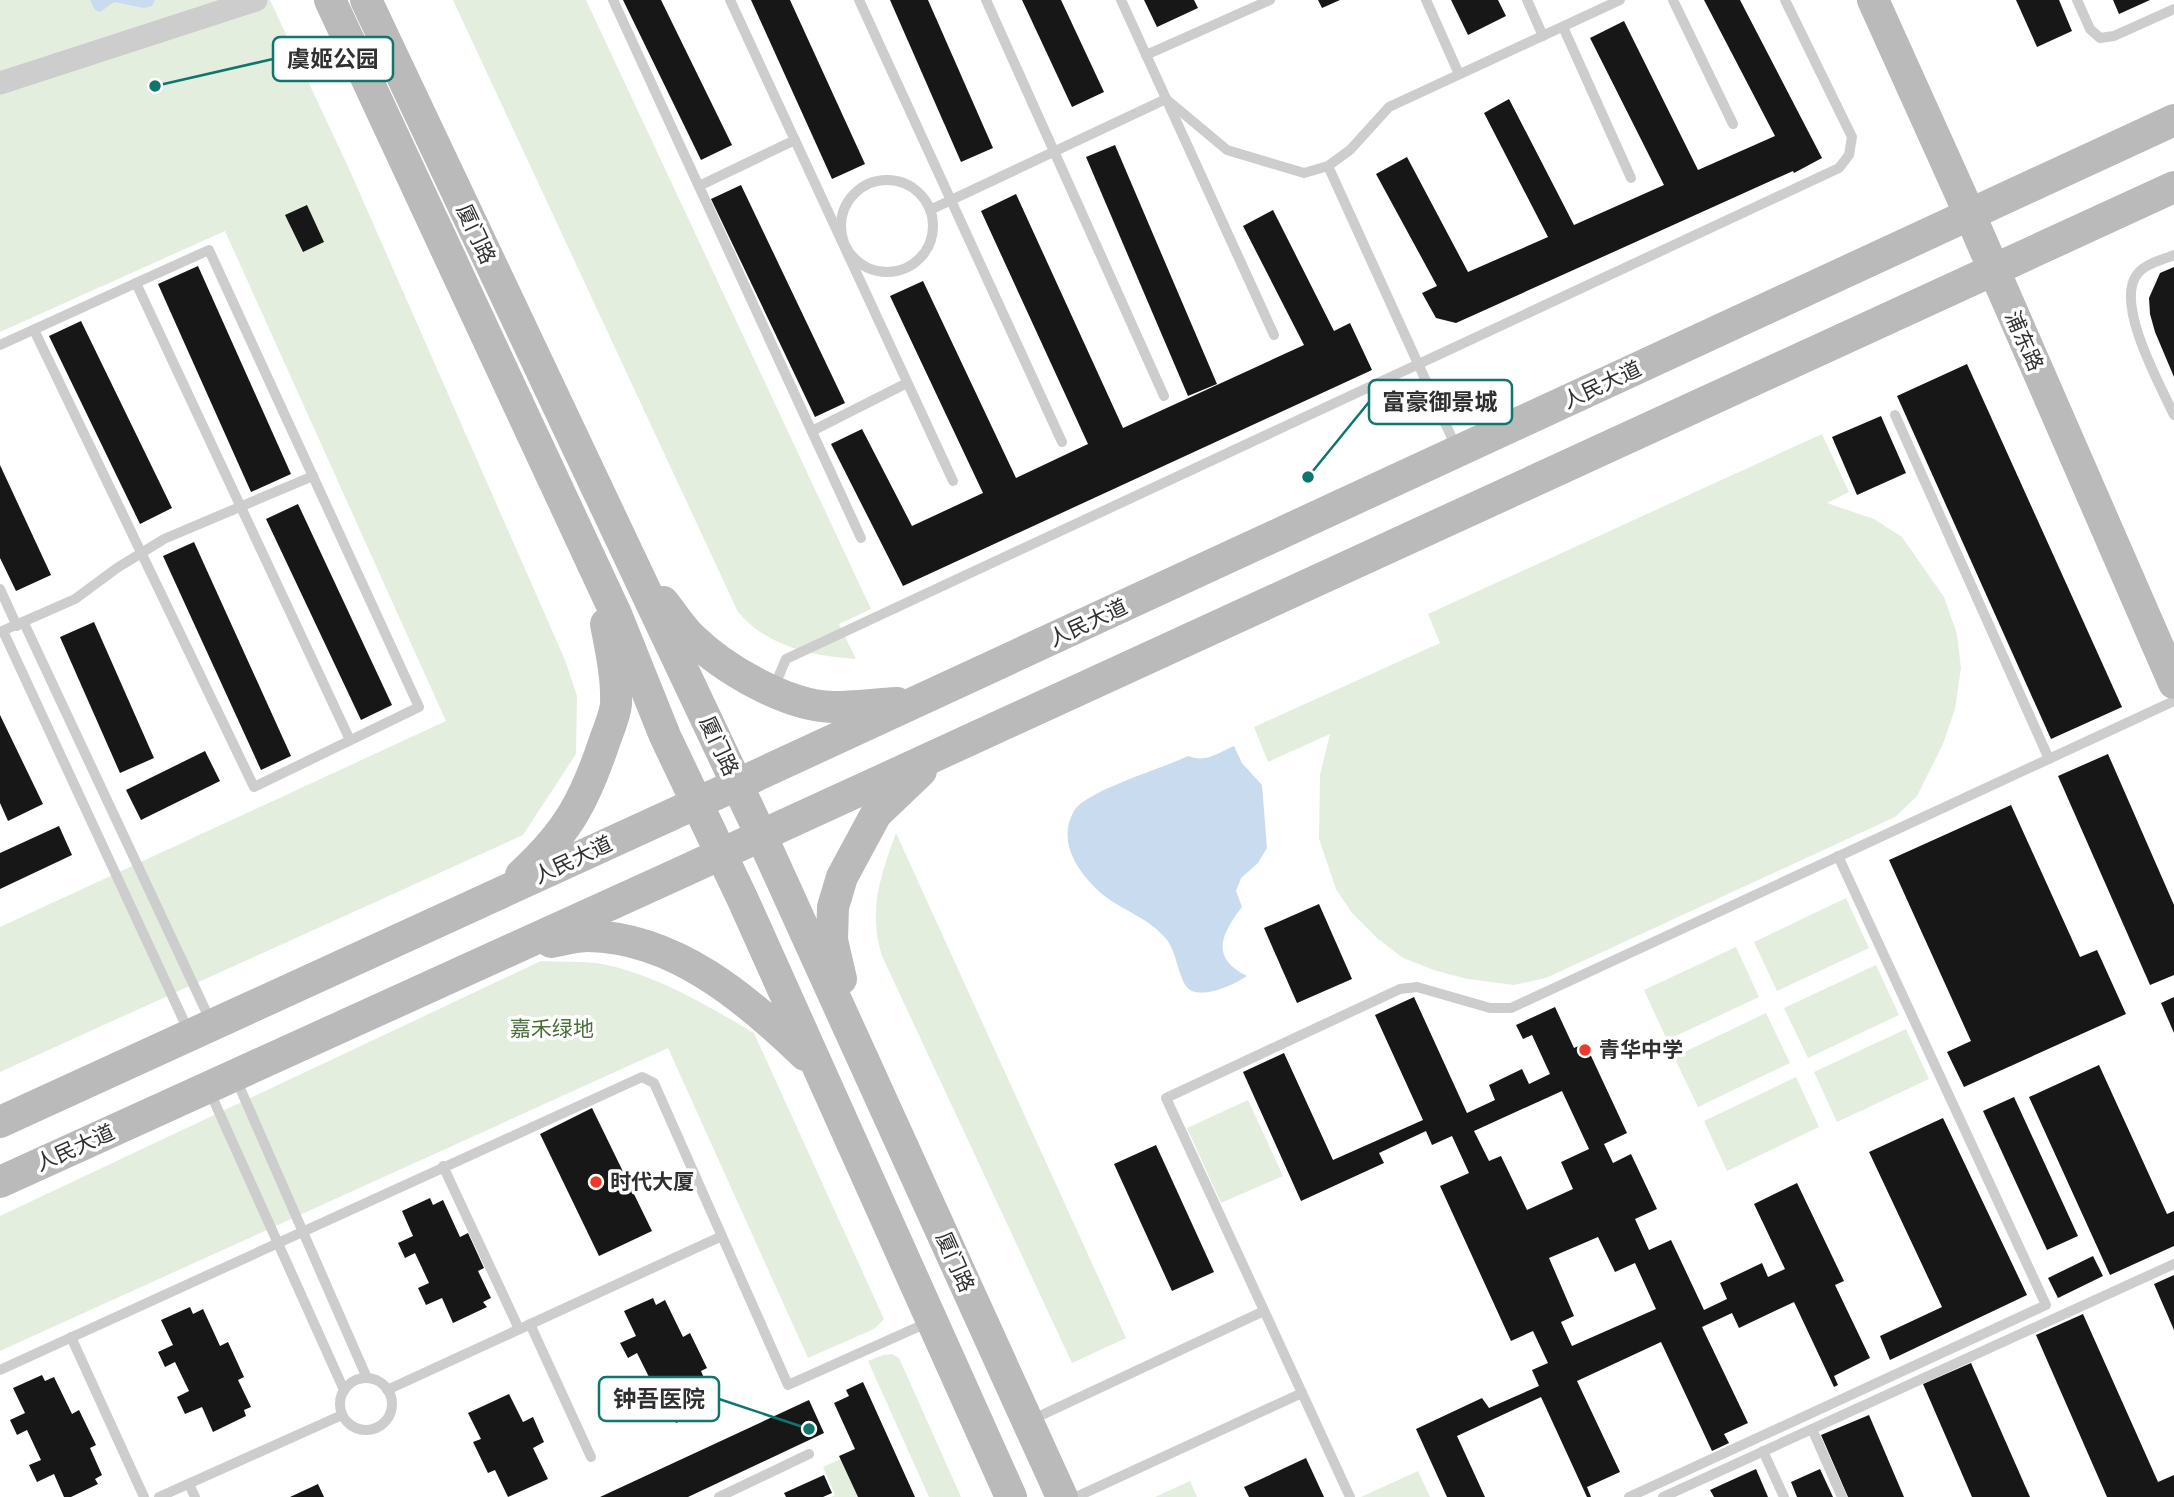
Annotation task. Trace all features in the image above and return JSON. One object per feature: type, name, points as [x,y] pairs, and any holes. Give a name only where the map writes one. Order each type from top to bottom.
[{"type":"main road","name":"厦门路","points":[[330,0],[616,614],[666,736],[722,854],[1011,1497]]},
{"type":"main road","name":"厦门路","points":[[366,0],[761,835],[1062,1497]]},
{"type":"main road","name":"浦东路","points":[[1873,0],[2174,683]]},
{"type":"main road","name":"人民大道","points":[[0,1122],[737,785],[2174,120]]},
{"type":"main road","name":"人民大道","points":[[0,1182],[722,854],[2174,187]]},
{"type":"main road","points":[[631,563],[691,636],[748,680],[789,698],[830,707],[916,702]]},
{"type":"main road","points":[[500,893],[549,849],[571,820],[589,785],[616,706],[613,664],[597,574]]},
{"type":"main road","points":[[855,1041],[832,940],[833,906],[842,877],[876,814],[940,753]]},
{"type":"main road","points":[[515,948],[587,936],[628,942],[666,953],[717,981],[761,1012],[817,1067]]},
{"type":"street","points":[[0,83],[256,0]]},
{"type":"lane","points":[[613,0],[861,538]]},
{"type":"lane","points":[[730,0],[953,481]]},
{"type":"lane","points":[[859,0],[1062,442]]},
{"type":"lane","points":[[986,0],[1164,396]]},
{"type":"lane","points":[[1121,0],[1274,335]]},
{"type":"lane","points":[[1146,55],[1270,0]]},
{"type":"lane","points":[[1426,0],[1459,74]]},
{"type":"lane","points":[[1527,0],[1543,36]]},
{"type":"lane","points":[[1166,99],[1227,150],[1304,173],[1328,166],[1350,150],[1389,107],[1620,0]]},
{"type":"lane","points":[[1673,0],[1733,124]]},
{"type":"lane","points":[[773,690],[786,659],[1839,168],[1849,155],[1852,137],[1785,0]]},
{"type":"lane","points":[[2077,0],[2091,29],[2100,38],[2114,36],[2174,9]]},
{"type":"lane","points":[[1563,27],[1631,178]]},
{"type":"lane","points":[[930,210],[1166,99]]},
{"type":"lane","points":[[698,186],[795,140]]},
{"type":"lane","points":[[1328,166],[1458,451]]},
{"type":"lane","points":[[898,181],[912,187],[923,197],[930,210],[933,226],[930,242],[923,256],[903,269],[879,272],[864,267],[852,257],[843,244],[842,215],[847,202],[857,191],[870,183],[898,181]]},
{"type":"lane","points":[[0,345],[209,250],[419,706],[254,787],[34,330]]},
{"type":"lane","points":[[2174,255],[2144,268],[2135,276],[2130,307],[2137,332],[2174,415]]},
{"type":"lane","points":[[136,283],[350,740]]},
{"type":"lane","points":[[812,431],[908,383]]},
{"type":"lane","points":[[1895,415],[2049,759]]},
{"type":"lane","points":[[202,1030],[1,632],[75,599],[164,539],[313,476]]},
{"type":"lane","points":[[0,589],[20,624],[202,1030]]},
{"type":"lane","points":[[1350,1497],[1166,1098],[1400,989],[1417,987],[1490,1008],[1511,1008],[2174,701]]},
{"type":"lane","points":[[1629,1497],[2046,1305],[1838,856]]},
{"type":"lane","points":[[0,1370],[642,1076],[654,1083],[788,1385],[932,1321]]},
{"type":"lane","points":[[221,1082],[302,1230],[368,1378]]},
{"type":"lane","points":[[221,1082],[277,1242],[344,1390]]},
{"type":"lane","points":[[443,1166],[519,1329]]},
{"type":"lane","points":[[387,1390],[722,1236]]},
{"type":"lane","points":[[1663,1497],[2174,1264]]},
{"type":"lane","points":[[1028,1422],[1264,1311]]},
{"type":"lane","points":[[530,1324],[592,1457]]},
{"type":"lane","points":[[71,1337],[145,1497]]},
{"type":"lane","points":[[368,1378],[382,1384],[392,1405],[390,1413],[380,1426],[363,1430],[355,1427],[342,1415],[341,1398],[344,1390],[358,1379],[368,1378]]},
{"type":"lane","points":[[1076,1497],[1302,1392]]},
{"type":"lane","points":[[159,1497],[342,1415]]},
{"type":"lane","points":[[1812,1429],[1842,1497]]},
{"type":"lane","points":[[1763,1451],[1784,1497]]},
{"type":"lane","points":[[720,1497],[809,1454]]},
{"type":"lane","points":[[189,1484],[195,1497]]},
{"type":"green space","points":[[0,0],[270,0],[350,171],[565,660],[577,696],[576,754],[523,835],[0,1072],[0,927],[446,721],[225,231],[0,332]]},
{"type":"green space","points":[[453,0],[586,0],[871,609],[839,624],[856,659],[807,652],[792,647],[763,634],[738,612]]},
{"type":"green space","points":[[1822,434],[1849,492],[1827,503],[1874,519],[1902,537],[1944,597],[1957,634],[1961,668],[1955,709],[1943,744],[1917,796],[1895,817],[1546,978],[1514,985],[1467,979],[1403,958],[1377,938],[1352,913],[1336,889],[1319,839],[1320,775],[1330,734],[1268,762],[1254,727],[1440,643],[1428,614]]},
{"type":"green space","points":[[896,833],[1126,1338],[1072,1363],[882,956],[876,908],[881,879]]},
{"type":"green space","points":[[1846,898],[1869,948],[1777,991],[1754,942]]},
{"type":"green space","points":[[1736,947],[1759,997],[1667,1040],[1644,990]]},
{"type":"green space","name":"嘉禾绿地","points":[[541,961],[596,963],[638,974],[678,991],[754,1033],[884,1319],[874,1329],[808,1358],[668,1048],[0,1351],[0,1216]]},
{"type":"green space","points":[[1876,965],[1899,1015],[1808,1058],[1784,1008]]},
{"type":"green space","points":[[1766,1013],[1790,1063],[1698,1107],[1674,1057]]},
{"type":"green space","points":[[1906,1029],[1929,1079],[1837,1122],[1814,1072]]},
{"type":"green space","points":[[1796,1077],[1819,1127],[1727,1171],[1704,1121]]},
{"type":"green space","points":[[1248,1100],[1283,1176],[1221,1203],[1187,1128]]},
{"type":"green space","points":[[892,1354],[899,1358],[961,1497],[929,1497],[868,1361]]},
{"type":"green space","points":[[841,1459],[858,1497],[831,1497],[835,1495],[823,1467]]},
{"type":"green space","points":[[1418,1471],[1430,1497],[1361,1497]]},
{"type":"green space","points":[[1190,1481],[1197,1497],[1155,1497]]},
{"type":"water","points":[[90,0],[155,0],[152,6],[144,8],[114,2],[100,12],[95,10]]},
{"type":"water","points":[[1234,746],[1242,763],[1262,785],[1267,848],[1258,863],[1241,878],[1236,891],[1242,907],[1229,926],[1223,944],[1227,961],[1247,976],[1220,989],[1198,992],[1192,991],[1184,983],[1171,946],[1160,932],[1102,894],[1085,877],[1069,846],[1069,823],[1081,803],[1109,788],[1188,756],[1206,758]]},
{"type":"building","points":[[623,0],[661,0],[732,145],[701,160]]},
{"type":"building","points":[[751,0],[790,0],[865,164],[832,179]]},
{"type":"building","points":[[890,0],[928,0],[993,148],[961,162]]},
{"type":"building","points":[[1022,0],[1061,0],[1104,92],[1072,107]]},
{"type":"building","points":[[1144,0],[1194,0],[1198,8],[1157,27]]},
{"type":"building","points":[[1318,0],[1340,0],[1322,8]]},
{"type":"building","points":[[1451,0],[1498,0],[1506,16],[1468,35]]},
{"type":"building","points":[[1704,0],[1740,0],[1822,158],[1794,173],[1793,171],[1456,323],[1436,318],[1422,293],[1437,286],[1376,174],[1407,157],[1468,272],[1548,237],[1484,113],[1509,99],[1574,225],[1664,185],[1590,38],[1624,21],[1698,170],[1775,136]]},
{"type":"building","points":[[2016,0],[2059,0],[2072,31],[2037,47]]},
{"type":"building","points":[[2113,0],[2150,0],[2119,14]]},
{"type":"building","points":[[1115,145],[1217,384],[1188,396],[1086,157]]},
{"type":"building","points":[[741,185],[845,403],[815,417],[711,199]]},
{"type":"building","points":[[1016,194],[1123,428],[1304,345],[1243,226],[1273,210],[1334,331],[1350,323],[1372,370],[903,586],[831,444],[862,429],[912,526],[983,493],[890,296],[923,281],[1016,478],[1088,444],[981,211]]},
{"type":"building","points":[[307,205],[324,242],[303,252],[285,215]]},
{"type":"building","points":[[198,266],[291,474],[251,492],[158,284]]},
{"type":"building","points":[[2174,267],[2174,377],[2155,332],[2149,298],[2160,273]]},
{"type":"building","points":[[81,321],[172,508],[140,524],[49,336]]},
{"type":"building","points":[[1967,364],[2122,707],[2051,739],[1897,396]]},
{"type":"building","points":[[1881,416],[1906,473],[1857,495],[1832,437]]},
{"type":"building","points":[[0,465],[51,575],[16,591],[0,558]]},
{"type":"building","points":[[298,504],[392,705],[361,720],[266,519]]},
{"type":"building","points":[[194,542],[291,756],[261,770],[163,556]]},
{"type":"building","points":[[94,622],[154,758],[120,773],[60,637]]},
{"type":"building","points":[[0,715],[43,804],[8,821],[0,803]]},
{"type":"building","points":[[205,751],[220,781],[141,820],[126,790]]},
{"type":"building","points":[[2108,754],[2174,905],[2174,975],[2150,985],[2058,776]]},
{"type":"building","points":[[2011,805],[2080,957],[2097,950],[2126,1014],[1964,1087],[1947,1052],[1971,1041],[1889,860]]},
{"type":"building","points":[[59,826],[72,855],[0,889],[0,853]]},
{"type":"building","points":[[1319,904],[1352,979],[1297,1003],[1264,928]]},
{"type":"building","points":[[1414,997],[1467,1113],[1495,1100],[1489,1085],[1522,1069],[1529,1084],[1550,1074],[1532,1035],[1523,1039],[1516,1025],[1555,1007],[1574,1048],[1585,1043],[1627,1133],[1604,1144],[1613,1163],[1631,1154],[1657,1209],[1635,1219],[1649,1250],[1671,1240],[1704,1310],[1727,1299],[1720,1283],[1762,1263],[1768,1277],[1785,1269],[1754,1204],[1797,1183],[1844,1281],[1835,1285],[1870,1358],[1834,1376],[1838,1385],[1834,1387],[1794,1302],[1739,1328],[1732,1313],[1702,1327],[1748,1423],[1724,1434],[1729,1443],[1712,1451],[1661,1342],[1577,1381],[1620,1472],[1587,1487],[1591,1497],[1587,1497],[1541,1397],[1457,1436],[1485,1497],[1447,1497],[1416,1429],[1482,1398],[1489,1408],[1539,1386],[1532,1370],[1548,1363],[1533,1331],[1511,1341],[1440,1186],[1469,1173],[1452,1136],[1432,1145],[1426,1131],[1379,1153],[1384,1163],[1301,1201],[1243,1072],[1284,1053],[1333,1160],[1423,1120],[1375,1015]],"holes":[[[1562,1091],[1589,1149],[1561,1162],[1573,1189],[1527,1210],[1501,1156],[1489,1161],[1474,1131]],[[1598,1237],[1615,1272],[1635,1263],[1656,1309],[1572,1346],[1561,1322],[1574,1316],[1549,1258]]]},
{"type":"building","points":[[2174,997],[2174,1033],[2161,1003]]},
{"type":"building","points":[[2099,1065],[2167,1214],[2174,1211],[2174,1246],[2110,1275],[2029,1097]]},
{"type":"building","points":[[2014,1097],[2078,1236],[2047,1250],[1983,1111]]},
{"type":"building","name":"时代大厦","points":[[592,1108],[652,1231],[599,1256],[540,1134]]},
{"type":"building","points":[[1943,1118],[2027,1295],[1890,1360],[1880,1336],[1942,1307],[1869,1152]]},
{"type":"building","points":[[1156,1145],[1214,1272],[1172,1291],[1114,1164]]},
{"type":"building","points":[[430,1198],[433,1205],[443,1200],[460,1237],[468,1233],[484,1268],[478,1271],[491,1298],[483,1302],[487,1307],[453,1323],[442,1298],[426,1305],[418,1288],[429,1283],[415,1253],[405,1258],[398,1243],[413,1236],[402,1211]]},
{"type":"building","points":[[2093,1256],[2103,1276],[2058,1298],[2048,1278]]},
{"type":"building","points":[[2174,1275],[2174,1330],[2154,1284]]},
{"type":"building","points":[[653,1298],[656,1305],[665,1300],[683,1337],[690,1333],[707,1368],[701,1371],[713,1399],[706,1402],[709,1408],[676,1423],[665,1398],[648,1405],[640,1388],[652,1383],[637,1353],[628,1358],[620,1343],[636,1336],[624,1311]]},
{"type":"building","points":[[190,1307],[193,1314],[203,1309],[220,1346],[228,1342],[244,1377],[238,1380],[251,1407],[244,1410],[246,1416],[213,1432],[202,1407],[185,1414],[177,1397],[189,1391],[175,1362],[165,1367],[158,1352],[173,1345],[161,1320]]},
{"type":"building","points":[[2083,1314],[2158,1482],[2174,1475],[2174,1497],[2107,1497],[2036,1335]]},
{"type":"building","points":[[1971,1363],[2030,1497],[1972,1497],[1923,1384]]},
{"type":"building","points":[[42,1375],[45,1381],[54,1377],[72,1414],[79,1410],[96,1445],[90,1448],[102,1475],[95,1479],[98,1484],[71,1497],[64,1497],[54,1474],[37,1482],[29,1465],[41,1460],[27,1430],[17,1435],[10,1420],[25,1413],[13,1388]]},
{"type":"building","points":[[863,1382],[915,1497],[858,1497],[839,1456],[855,1449],[834,1403],[849,1396],[846,1390]]},
{"type":"building","points":[[509,1394],[523,1422],[533,1417],[544,1442],[533,1448],[548,1479],[508,1497],[495,1470],[488,1473],[473,1442],[481,1439],[468,1413]]},
{"type":"building","points":[[809,1400],[824,1433],[688,1497],[600,1497]]},
{"type":"building","points":[[1869,1415],[1904,1497],[1848,1497],[1821,1435]]},
{"type":"building","points":[[1306,1458],[1324,1497],[1249,1497],[1244,1487]]},
{"type":"building","points":[[1756,1469],[1768,1497],[1714,1497],[1710,1490]]},
{"type":"building","points":[[1820,1469],[1833,1497],[1797,1497],[1791,1482]]},
{"type":"building","points":[[824,1475],[832,1493],[823,1497],[786,1497],[784,1493]]},
{"type":"building","points":[[318,1484],[324,1497],[290,1497]]},
{"type":"place","name":"虞姬公园","points":[[155,86]]},
{"type":"place","name":"富豪御景城","points":[[1308,477]]},
{"type":"place","name":"青华中学","points":[[1585,1050]]},
{"type":"place","name":"时代大厦","points":[[596,1182]]},
{"type":"place","name":"钟吾医院","points":[[809,1429]]}]
